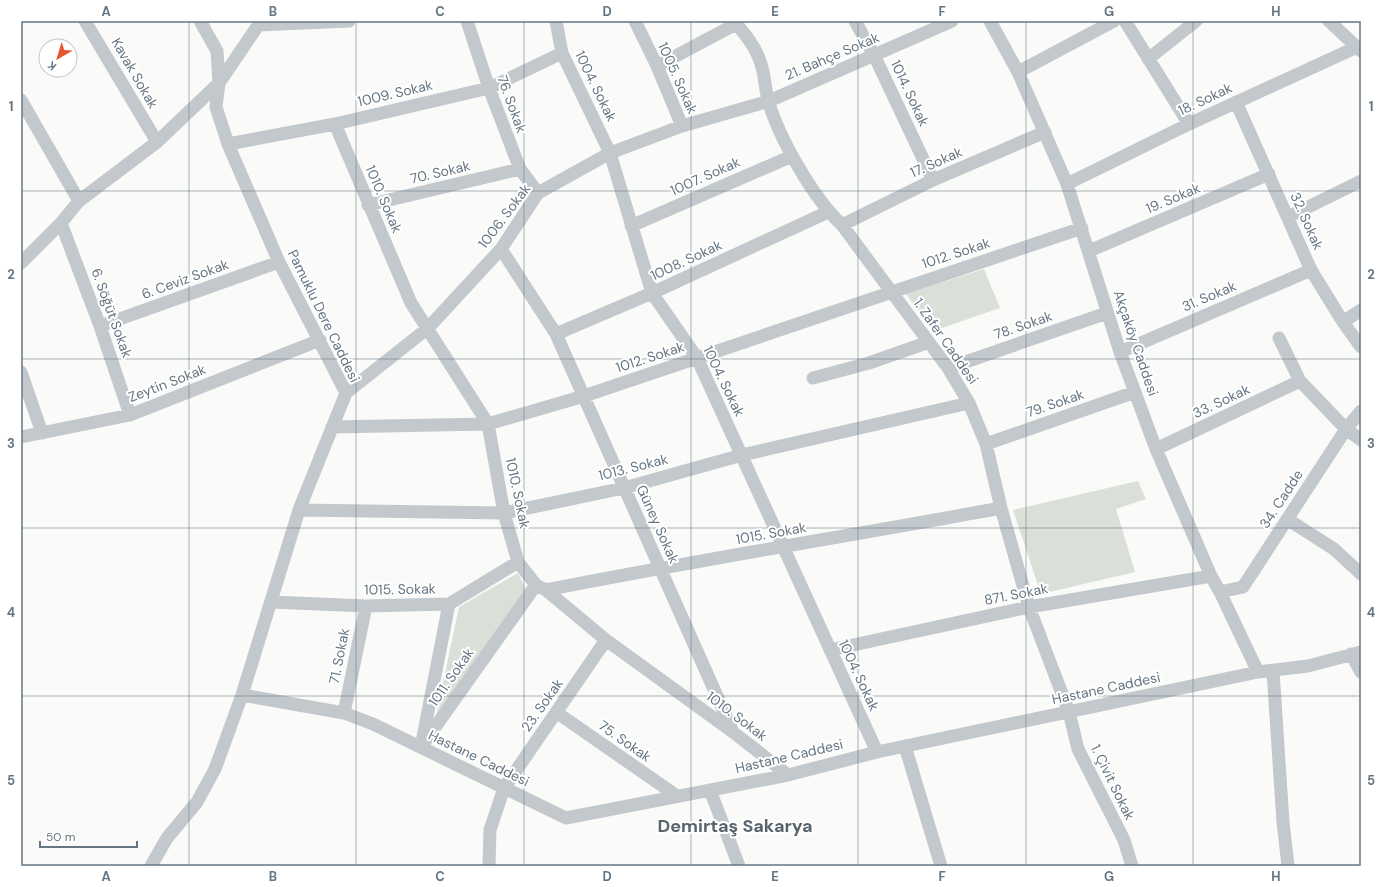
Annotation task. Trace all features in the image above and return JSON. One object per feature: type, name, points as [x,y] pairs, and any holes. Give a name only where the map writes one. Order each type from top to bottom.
[{"type":"street","name":"Kavak Sokak","points":[[86,21],[157,142]]},
{"type":"street","name":"Pamuklu Dere Caddesi","points":[[151,866],[167,838],[198,802],[215,769],[242,695],[299,510],[346,392],[279,262],[228,144],[216,107],[219,83],[217,51],[200,21]]},
{"type":"street","points":[[21,263],[61,223],[79,201],[157,142],[219,83],[259,23],[349,21]]},
{"type":"street","name":"76. Sokak","points":[[467,21],[489,88],[520,169],[538,194]]},
{"type":"street","name":"1004. Sokak","points":[[556,21],[562,53],[610,154],[652,293],[697,358],[877,752]]},
{"type":"street","name":"1005. Sokak","points":[[635,21],[657,66],[682,126]]},
{"type":"street","name":"1014. Sokak","points":[[855,21],[874,55],[933,180]]},
{"type":"street","name":"21. Bahçe Sokak","points":[[769,101],[952,21]]},
{"type":"street","name":"Akçaköy Caddesi","points":[[990,21],[1018,72],[1067,184],[1120,352],[1156,449],[1211,576],[1258,672]]},
{"type":"street","points":[[1018,72],[1114,21]]},
{"type":"street","points":[[1125,21],[1189,124]]},
{"type":"street","points":[[1148,59],[1196,21]]},
{"type":"street","points":[[1329,21],[1359,49]]},
{"type":"street","points":[[657,66],[735,22]]},
{"type":"street","name":"1. Zafer Caddesi","points":[[735,22],[750,39],[761,64],[769,101],[792,156],[828,212],[842,225],[892,291],[948,368],[969,403],[986,444],[1001,508],[1029,607],[1069,712]]},
{"type":"street","name":"18. Sokak","points":[[1067,184],[1236,102],[1359,49]]},
{"type":"street","name":"1009. Sokak","points":[[228,144],[335,124],[489,88],[562,53]]},
{"type":"street","points":[[21,100],[79,201]]},
{"type":"street","name":"1006. Sokak","points":[[346,392],[428,328],[501,249],[538,194],[610,154],[682,126],[769,101]]},
{"type":"street","name":"32. Sokak","points":[[1236,102],[1311,270],[1343,322],[1361,347]]},
{"type":"street","name":"1010. Sokak","points":[[335,124],[368,205],[411,303],[488,424],[504,513],[518,562],[541,587],[606,640],[733,732],[788,774]]},
{"type":"street","name":"17. Sokak","points":[[842,225],[933,180],[1045,132]]},
{"type":"street","name":"1007. Sokak","points":[[631,226],[792,156]]},
{"type":"street","name":"70. Sokak","points":[[368,205],[520,169]]},
{"type":"street","name":"19. Sokak","points":[[1089,251],[1268,174]]},
{"type":"street","points":[[1288,217],[1361,181]]},
{"type":"street","name":"1008. Sokak","points":[[556,334],[652,293],[828,212]]},
{"type":"street","name":"6. Söğüt Sokak","points":[[61,223],[100,326],[130,415]]},
{"type":"street","name":"1012. Sokak","points":[[332,427],[488,424],[584,396],[1082,228]]},
{"type":"street","name":"Güney Sokak","points":[[501,249],[556,334],[733,732]]},
{"type":"street","name":"6. Ceviz Sokak","points":[[100,326],[279,262]]},
{"type":"street","name":"31. Sokak","points":[[1120,352],[1311,270]]},
{"type":"street","points":[[1343,322],[1361,310]]},
{"type":"street","name":"78. Sokak","points":[[948,368],[1108,313]]},
{"type":"street","points":[[1279,338],[1300,382],[1346,429],[1361,440]]},
{"type":"street","name":"Zeytin Sokak","points":[[21,438],[130,415],[320,340]]},
{"type":"street","points":[[813,378],[869,363],[929,342]]},
{"type":"street","points":[[21,372],[42,433]]},
{"type":"street","name":"33. Sokak","points":[[1156,449],[1300,382]]},
{"type":"street","name":"79. Sokak","points":[[986,444],[1135,392]]},
{"type":"street","name":"1013. Sokak","points":[[299,510],[504,513],[624,488],[742,455],[969,403]]},
{"type":"street","name":"34. Cadde","points":[[1220,592],[1242,587],[1346,429],[1361,411]]},
{"type":"street","name":"1015. Sokak","points":[[541,587],[783,548],[1001,508]]},
{"type":"street","points":[[1287,519],[1334,550],[1361,574]]},
{"type":"street","name":"1015. Sokak","points":[[271,602],[366,606],[449,604],[518,562]]},
{"type":"street","name":"871. Sokak","points":[[830,650],[1029,607],[1211,576]]},
{"type":"street","name":"1011. Sokak","points":[[421,747],[541,587]]},
{"type":"street","name":"1011. Sokak","points":[[421,747],[449,604]]},
{"type":"street","name":"71. Sokak","points":[[344,713],[366,606]]},
{"type":"street","name":"23. Sokak","points":[[489,866],[490,830],[504,788],[606,640]]},
{"type":"street","points":[[1356,653],[1361,672]]},
{"type":"street","name":"Hastane Caddesi","points":[[242,695],[344,713],[373,724],[566,818],[788,774],[877,752],[1258,672],[1308,666],[1356,653]]},
{"type":"street","points":[[1273,671],[1283,822],[1288,866]]},
{"type":"street","name":"75. Sokak","points":[[556,712],[677,796]]},
{"type":"street","name":"1. Çivit Sokak","points":[[1069,712],[1078,750],[1124,840],[1132,866]]},
{"type":"street","points":[[905,746],[941,866]]},
{"type":"street","points":[[710,790],[739,866]]},
{"type":"shaded area","points":[[984,269],[1000,308],[933,331],[906,294]]},
{"type":"shaded area","points":[[1138,481],[1146,499],[1116,509],[1135,572],[1041,594],[1013,510]]},
{"type":"shaded area","points":[[518,573],[526,590],[436,716],[459,607]]},
{"type":"district","name":"Demirtaş Sakarya","points":[[735,826]]}]
